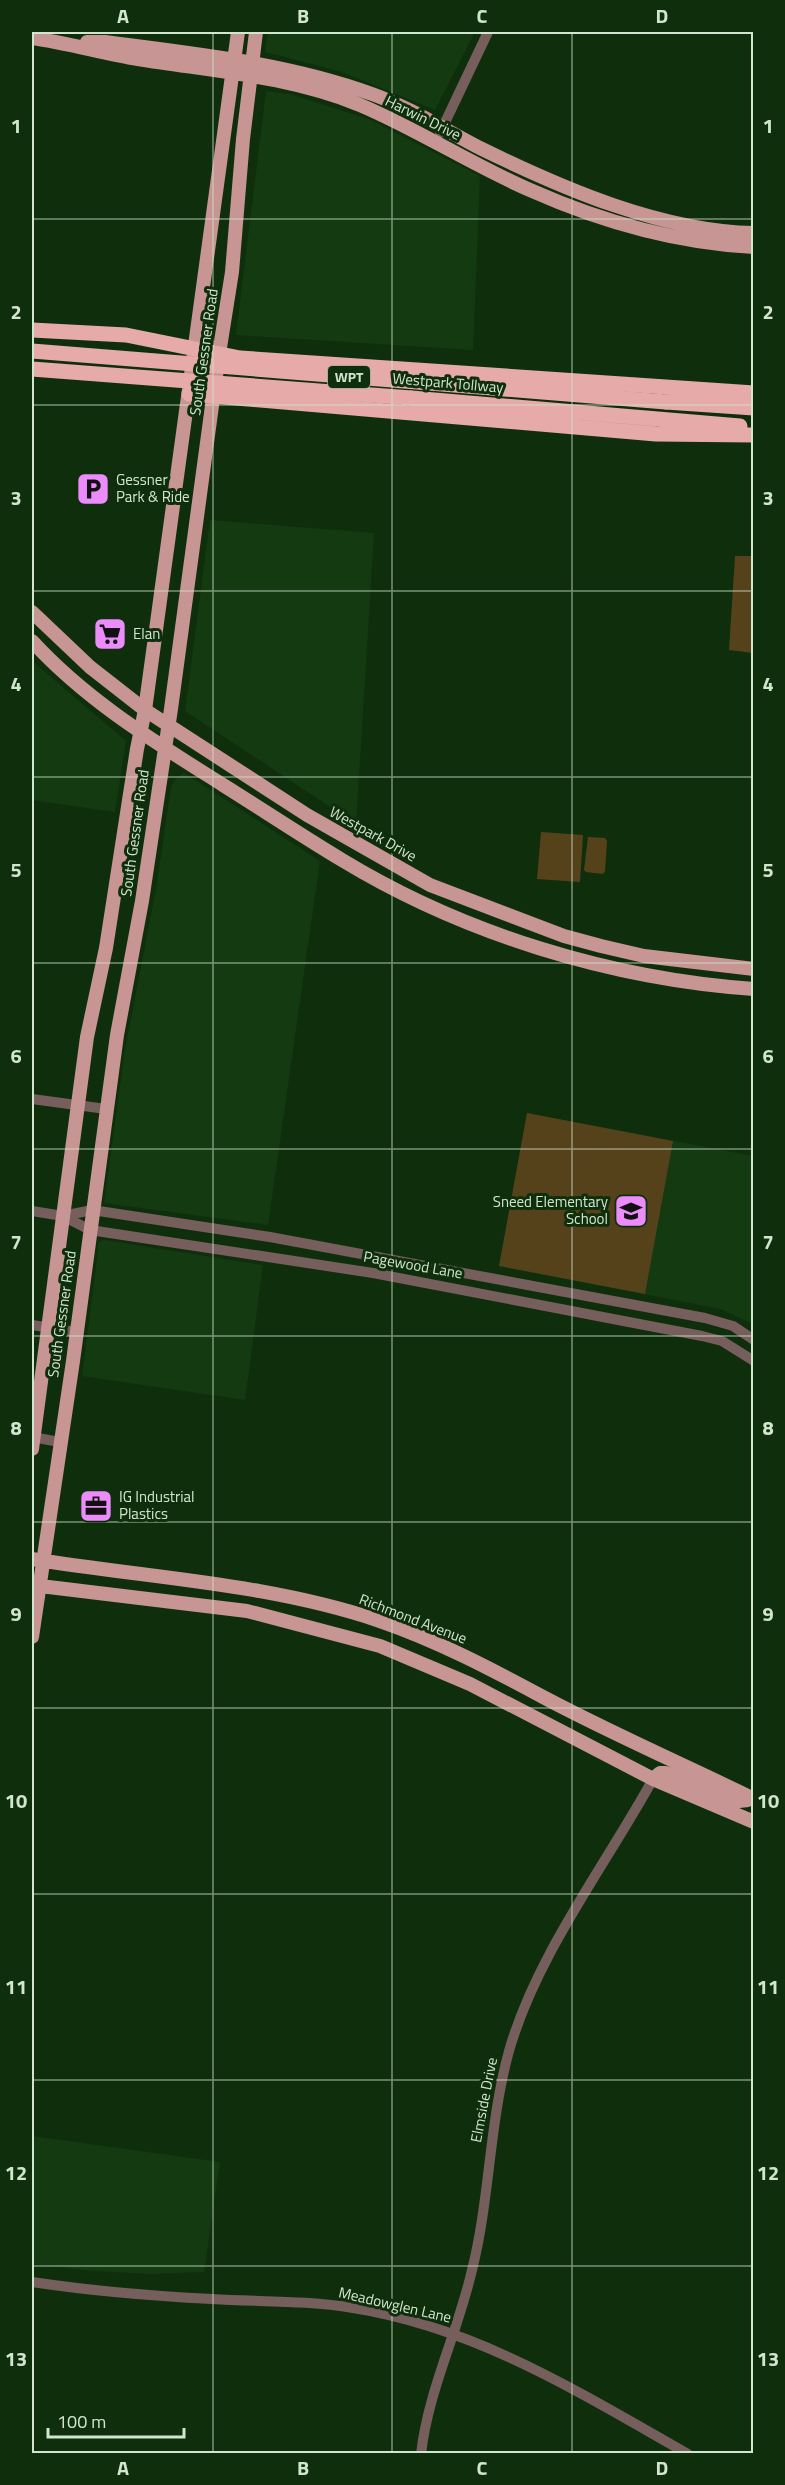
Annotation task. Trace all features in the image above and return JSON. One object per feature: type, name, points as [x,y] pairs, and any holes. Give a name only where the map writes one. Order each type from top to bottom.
[{"type":"highway","points":[[32,330],[126,335],[250,359],[753,393]]},
{"type":"highway","name":"Westpark Tollway","points":[[32,351],[753,408]]},
{"type":"highway","name":"Westpark Tollway","points":[[32,369],[753,427]]},
{"type":"highway","points":[[189,394],[656,434],[753,435]]},
{"type":"main road","name":"South Gessner Road","points":[[32,1441],[87,1037],[106,948],[145,710],[238,32]]},
{"type":"main road","name":"South Gessner Road","points":[[32,1637],[37,1560],[60,1442],[106,1109],[169,726],[232,272],[243,139],[256,32]]},
{"type":"main road","name":"Harwin Drive","points":[[32,38],[70,43],[105,42],[119,49],[251,69],[309,75],[374,95],[411,110],[560,186],[599,200],[632,211],[681,222],[751,233]]},
{"type":"main road","name":"Harwin Drive","points":[[251,69],[350,102],[436,142],[530,190],[593,215],[655,234],[750,247]]},
{"type":"main road","points":[[593,215],[599,200]]},
{"type":"main road","points":[[750,247],[751,233]]},
{"type":"main road","points":[[167,542],[193,544]]},
{"type":"main road","name":"Westpark Drive","points":[[32,612],[90,667],[145,710],[307,815],[430,885],[564,936],[600,946],[644,956],[753,969]]},
{"type":"main road","points":[[32,641],[50,661],[91,697],[140,732],[342,861],[423,903],[490,930],[563,955],[685,982],[753,988]]},
{"type":"main road","points":[[297,831],[307,815]]},
{"type":"main road","points":[[423,903],[430,885]]},
{"type":"main road","points":[[106,948],[132,954]]},
{"type":"main road","name":"Richmond Avenue","points":[[37,1560],[204,1582],[310,1602],[381,1621],[472,1659],[666,1759],[753,1799]]},
{"type":"main road","points":[[194,1603],[204,1582]]},
{"type":"main road","points":[[35,1585],[194,1603],[267,1616],[380,1646],[449,1674],[653,1779],[753,1822]]},
{"type":"main road","points":[[517,1707],[524,1686]]},
{"type":"main road","points":[[653,1779],[660,1773],[666,1773],[739,1801],[753,1799]]},
{"type":"main road","points":[[723,1809],[742,1809],[753,1812]]},
{"type":"street","points":[[436,142],[488,32]]},
{"type":"street","points":[[32,1099],[106,1109]]},
{"type":"street","name":"Pagewood Lane","points":[[32,1211],[63,1215],[92,1210],[270,1236],[705,1318],[734,1326],[753,1340]]},
{"type":"street","name":"Pagewood Lane","points":[[63,1215],[90,1230],[373,1273],[702,1336],[722,1341],[753,1360]]},
{"type":"street","points":[[32,1325],[77,1332]]},
{"type":"street","points":[[32,1441],[60,1442]]},
{"type":"street","name":"Elmside Drive","points":[[421,2454],[424,2427],[472,2272],[482,2226],[489,2152],[513,2040],[527,2002],[572,1914],[630,1823],[653,1779]]},
{"type":"street","name":"Meadowglen Lane","points":[[32,2282],[134,2294],[329,2304],[355,2308],[454,2334],[492,2348],[550,2377],[688,2454]]},
{"type":"shaded area","points":[[268,32],[475,32],[435,110],[342,72],[265,52]]},
{"type":"shaded area","points":[[266,91],[290,94],[371,120],[480,176],[473,350],[236,335]]},
{"type":"shaded area","points":[[210,520],[374,533],[356,824],[185,711]]},
{"type":"shaded area","points":[[735,556],[753,556],[753,653],[729,650]]},
{"type":"shaded area","points":[[32,661],[126,741],[115,812],[32,800]]},
{"type":"shaded area","points":[[184,773],[320,861],[268,1225],[104,1203],[125,1050],[156,889],[171,787],[177,777]]},
{"type":"shaded area","points":[[541,832],[583,835],[580,882],[537,879]]},
{"type":"shaded area","points":[[588,837],[605,838],[607,841],[603,874],[584,870]]},
{"type":"shaded area","name":"Sneed Elementary School","points":[[527,1113],[753,1156],[753,1324],[721,1309],[499,1266]]},
{"type":"shaded area","name":"Sneed Elementary School","points":[[527,1113],[673,1141],[645,1294],[499,1266]]},
{"type":"shaded area","points":[[104,1240],[263,1265],[245,1400],[82,1376],[99,1242]]},
{"type":"shaded area","points":[[32,2136],[220,2162],[204,2272],[152,2274],[94,2271],[32,2264]]},
{"type":"place","name":"Gessner Park & Ride","points":[[93,489]]},
{"type":"place","name":"Elan","points":[[110,634]]},
{"type":"place","name":"Sneed Elementary School","points":[[631,1211]]},
{"type":"place","name":"IG Industrial Plastics","points":[[96,1506]]}]
